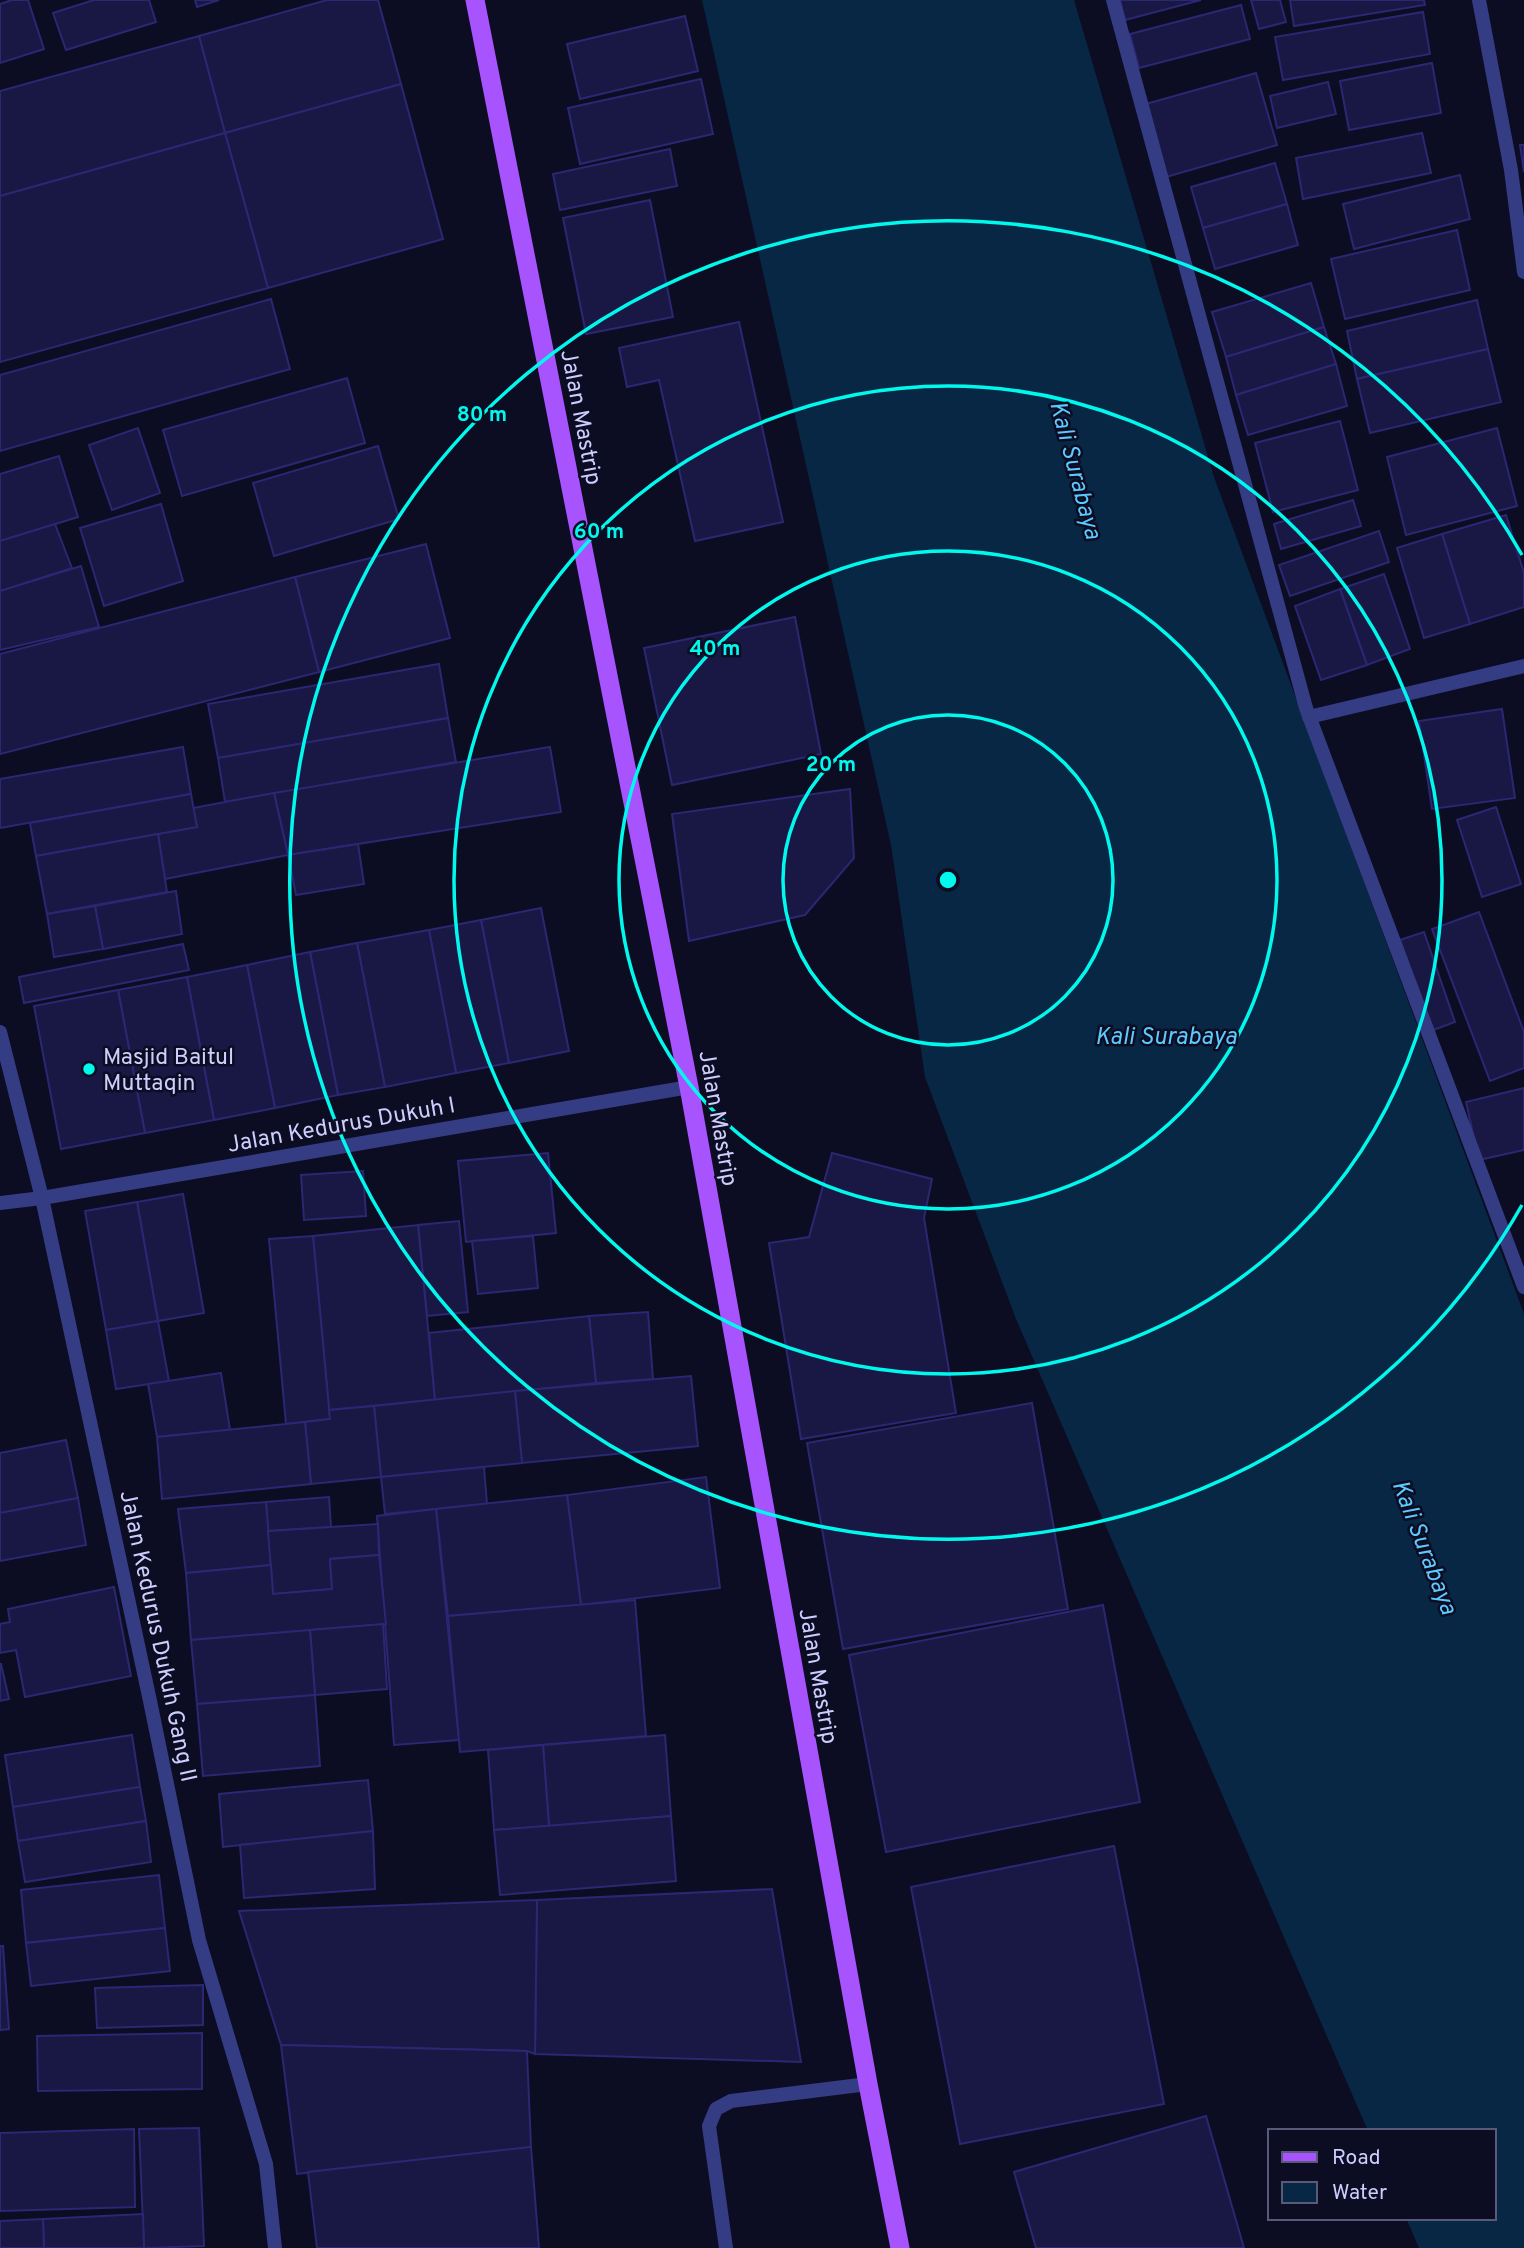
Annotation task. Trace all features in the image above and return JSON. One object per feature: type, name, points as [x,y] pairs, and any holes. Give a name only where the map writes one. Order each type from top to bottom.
[{"type":"main road","name":"Jalan Mastrip","points":[[475,0],[689,1087],[868,2084],[900,2248]]},
{"type":"street","points":[[1113,0],[1309,717],[1524,1287]]},
{"type":"street","points":[[1479,0],[1511,170],[1524,272]]},
{"type":"street","points":[[1309,717],[1524,666]]},
{"type":"street","name":"Jalan Kedurus Dukuh Gang II","points":[[0,1032],[42,1198],[199,1940],[267,2164],[275,2248]]},
{"type":"street","name":"Jalan Kedurus Dukuh I","points":[[0,1203],[689,1087]]},
{"type":"street","points":[[726,2248],[709,2126],[716,2109],[731,2101],[868,2084]]},
{"type":"water","name":"Kali Surabaya","points":[[702,0],[1074,0],[1214,477],[1524,1314],[1524,2248],[1419,2248],[1407,2220],[1496,2220],[1496,2129],[1367,2129],[1016,1319],[925,1077],[891,845]]},
{"type":"building","points":[[12,0],[28,0],[44,49],[0,63],[0,4]]},
{"type":"building","points":[[94,0],[149,0],[156,22],[66,50],[53,13]]},
{"type":"building","points":[[195,0],[219,0],[197,7]]},
{"type":"building","points":[[327,0],[378,0],[401,84],[225,133],[199,36]]},
{"type":"building","points":[[1120,0],[1201,0],[1125,20]]},
{"type":"building","points":[[1251,0],[1280,0],[1286,22],[1259,29]]},
{"type":"building","points":[[1290,0],[1424,0],[1425,5],[1294,26]]},
{"type":"building","points":[[1241,5],[1250,39],[1139,68],[1130,34]]},
{"type":"building","points":[[1423,12],[1430,54],[1283,80],[1275,37]]},
{"type":"building","points":[[685,16],[698,71],[580,99],[567,44]]},
{"type":"building","points":[[199,36],[225,133],[0,196],[0,91]]},
{"type":"building","points":[[1432,63],[1441,113],[1349,130],[1340,81]]},
{"type":"building","points":[[1256,73],[1277,145],[1166,177],[1146,104]]},
{"type":"building","points":[[701,79],[713,134],[580,164],[568,108]]},
{"type":"building","points":[[1328,82],[1336,114],[1277,128],[1270,96]]},
{"type":"building","points":[[401,84],[443,239],[268,288],[225,133]]},
{"type":"building","points":[[225,133],[268,288],[0,362],[0,196]]},
{"type":"building","points":[[1422,133],[1431,173],[1303,199],[1296,158]]},
{"type":"building","points":[[1520,145],[1524,145],[1524,172]]},
{"type":"building","points":[[670,149],[677,186],[560,210],[553,174]]},
{"type":"building","points":[[1275,163],[1287,204],[1203,228],[1191,187]]},
{"type":"building","points":[[1460,175],[1470,219],[1354,249],[1343,204]]},
{"type":"building","points":[[650,200],[673,317],[586,334],[563,218]]},
{"type":"building","points":[[1287,204],[1298,245],[1215,269],[1203,228]]},
{"type":"building","points":[[1457,230],[1470,290],[1345,319],[1331,259]]},
{"type":"building","points":[[1311,283],[1324,327],[1226,357],[1212,312]]},
{"type":"building","points":[[271,299],[290,369],[0,451],[0,375]]},
{"type":"building","points":[[1477,300],[1488,349],[1357,379],[1347,331]]},
{"type":"building","points":[[739,322],[783,522],[695,541],[659,380],[627,387],[619,348]]},
{"type":"building","points":[[1324,327],[1336,364],[1236,395],[1226,357]]},
{"type":"building","points":[[1488,349],[1501,402],[1370,433],[1357,379]]},
{"type":"building","points":[[1336,364],[1347,406],[1248,435],[1236,395]]},
{"type":"building","points":[[347,378],[365,443],[182,496],[163,430]]},
{"type":"building","points":[[1340,421],[1358,490],[1273,512],[1255,443]]},
{"type":"building","points":[[138,428],[160,493],[112,510],[89,445]]},
{"type":"building","points":[[1497,428],[1517,506],[1406,535],[1387,457]]},
{"type":"building","points":[[378,446],[399,519],[274,556],[253,483]]},
{"type":"building","points":[[59,456],[78,517],[0,541],[0,474]]},
{"type":"building","points":[[1353,500],[1361,526],[1281,549],[1274,524]]},
{"type":"building","points":[[161,504],[183,581],[104,606],[80,528]]},
{"type":"building","points":[[1506,515],[1524,573],[1524,607],[1470,624],[1442,534]]},
{"type":"building","points":[[55,524],[72,568],[0,591],[0,541]]},
{"type":"building","points":[[1379,531],[1389,562],[1290,596],[1279,565]]},
{"type":"building","points":[[1442,534],[1470,624],[1424,638],[1397,548]]},
{"type":"building","points":[[426,544],[450,638],[319,672],[295,577]]},
{"type":"building","points":[[81,566],[99,627],[0,650],[0,591]]},
{"type":"building","points":[[1384,574],[1410,649],[1367,665],[1340,589]]},
{"type":"building","points":[[295,577],[319,672],[0,754],[0,654]]},
{"type":"building","points":[[1340,589],[1367,665],[1321,680],[1295,606]]},
{"type":"building","points":[[795,617],[821,754],[672,785],[644,648]]},
{"type":"building","points":[[439,664],[448,718],[218,758],[208,704]]},
{"type":"building","points":[[1502,709],[1515,798],[1432,809],[1419,721]]},
{"type":"building","points":[[448,718],[456,762],[225,802],[218,758]]},
{"type":"building","points":[[183,747],[191,794],[0,828],[0,779]]},
{"type":"building","points":[[550,747],[561,812],[288,855],[274,793]]},
{"type":"building","points":[[850,789],[854,858],[805,915],[689,941],[672,814]]},
{"type":"building","points":[[274,793],[288,855],[165,879],[158,834],[197,827],[193,808]]},
{"type":"building","points":[[191,794],[197,827],[36,856],[30,823]]},
{"type":"building","points":[[1496,807],[1521,884],[1482,897],[1457,820]]},
{"type":"building","points":[[158,834],[167,892],[47,914],[36,856]]},
{"type":"building","points":[[358,844],[364,884],[296,895],[288,855]]},
{"type":"building","points":[[176,891],[182,934],[103,949],[95,906]]},
{"type":"building","points":[[95,906],[103,949],[54,957],[47,914]]},
{"type":"building","points":[[541,908],[569,1051],[509,1063],[481,920]]},
{"type":"building","points":[[1479,912],[1524,1032],[1524,1068],[1490,1081],[1432,929]]},
{"type":"building","points":[[481,920],[509,1063],[456,1073],[429,930]]},
{"type":"building","points":[[429,930],[456,1073],[385,1087],[357,943]]},
{"type":"building","points":[[1424,932],[1455,1022],[1431,1031],[1400,940]]},
{"type":"building","points":[[357,943],[385,1087],[338,1095],[310,952]]},
{"type":"building","points":[[183,944],[189,970],[24,1003],[19,977]]},
{"type":"building","points":[[310,952],[338,1095],[275,1108],[247,965]]},
{"type":"building","points":[[247,965],[275,1108],[214,1120],[187,977]]},
{"type":"building","points":[[187,977],[214,1120],[145,1133],[118,990]]},
{"type":"building","name":"Masjid Baitul Muttaqin","points":[[118,990],[145,1133],[61,1149],[34,1006]]},
{"type":"building","points":[[1524,1088],[1524,1150],[1479,1160],[1466,1102]]},
{"type":"building","points":[[548,1153],[556,1233],[466,1242],[458,1161]]},
{"type":"building","points":[[832,1153],[932,1179],[924,1218],[956,1413],[801,1439],[769,1243],[809,1237]]},
{"type":"building","points":[[363,1171],[366,1216],[304,1220],[301,1175]]},
{"type":"building","points":[[183,1194],[204,1313],[158,1321],[137,1202]]},
{"type":"building","points":[[137,1202],[158,1321],[106,1330],[85,1211]]},
{"type":"building","points":[[459,1221],[468,1312],[427,1316],[418,1225]]},
{"type":"building","points":[[418,1225],[435,1400],[329,1410],[313,1236]]},
{"type":"building","points":[[313,1236],[330,1419],[286,1424],[269,1239]]},
{"type":"building","points":[[533,1236],[538,1288],[478,1294],[472,1241]]},
{"type":"building","points":[[648,1312],[653,1379],[596,1383],[589,1316]]},
{"type":"building","points":[[589,1316],[596,1383],[435,1400],[429,1333]]},
{"type":"building","points":[[158,1321],[169,1381],[116,1389],[106,1330]]},
{"type":"building","points":[[221,1373],[230,1430],[157,1437],[148,1384]]},
{"type":"building","points":[[691,1376],[698,1446],[522,1463],[515,1391]]},
{"type":"building","points":[[515,1391],[522,1463],[381,1477],[374,1406]]},
{"type":"building","points":[[1032,1403],[1068,1609],[843,1649],[807,1443]]},
{"type":"building","points":[[374,1406],[381,1477],[311,1484],[305,1422],[330,1419],[329,1410]]},
{"type":"building","points":[[305,1422],[311,1484],[162,1499],[157,1437]]},
{"type":"building","points":[[66,1440],[78,1498],[0,1513],[0,1453]]},
{"type":"building","points":[[484,1467],[487,1504],[385,1514],[381,1477]]},
{"type":"building","points":[[706,1477],[720,1588],[581,1605],[567,1495]]},
{"type":"building","points":[[567,1495],[581,1605],[448,1616],[436,1509]]},
{"type":"building","points":[[329,1497],[331,1527],[268,1531],[266,1502]]},
{"type":"building","points":[[78,1498],[86,1545],[0,1561],[0,1513]]},
{"type":"building","points":[[266,1502],[271,1565],[186,1573],[178,1509]]},
{"type":"building","points":[[436,1509],[459,1740],[394,1745],[377,1516]]},
{"type":"building","points":[[378,1524],[379,1555],[330,1559],[332,1589],[273,1594],[268,1531]]},
{"type":"building","points":[[379,1555],[386,1624],[191,1640],[186,1573],[271,1565],[273,1594],[332,1589],[330,1559]]},
{"type":"building","points":[[114,1587],[131,1676],[25,1697],[16,1650],[0,1653],[0,1624],[10,1622],[8,1609]]},
{"type":"building","points":[[635,1600],[646,1736],[460,1752],[448,1616]]},
{"type":"building","points":[[1103,1605],[1140,1802],[886,1852],[849,1655]]},
{"type":"building","points":[[383,1624],[387,1689],[315,1695],[310,1630]]},
{"type":"building","points":[[310,1630],[315,1695],[197,1704],[191,1640]]},
{"type":"building","points":[[0,1664],[9,1699],[0,1701]]},
{"type":"building","points":[[315,1695],[320,1766],[203,1776],[197,1704]]},
{"type":"building","points":[[132,1735],[140,1787],[13,1807],[5,1755]]},
{"type":"building","points":[[665,1735],[671,1816],[549,1826],[543,1745]]},
{"type":"building","points":[[543,1745],[549,1826],[494,1830],[488,1750]]},
{"type":"building","points":[[368,1780],[373,1831],[223,1847],[219,1794]]},
{"type":"building","points":[[140,1787],[146,1821],[18,1841],[13,1807]]},
{"type":"building","points":[[671,1816],[676,1881],[500,1895],[494,1830]]},
{"type":"building","points":[[146,1821],[151,1862],[25,1882],[18,1841]]},
{"type":"building","points":[[373,1831],[375,1889],[244,1898],[240,1845]]},
{"type":"building","points":[[1114,1846],[1164,2104],[960,2144],[911,1887]]},
{"type":"building","points":[[159,1875],[165,1928],[26,1943],[21,1890]]},
{"type":"building","points":[[772,1889],[801,2062],[535,2054],[537,1900]]},
{"type":"building","points":[[537,1900],[535,2054],[527,2051],[281,2045],[239,1911]]},
{"type":"building","points":[[165,1928],[170,1971],[31,1986],[26,1943]]},
{"type":"building","points":[[0,1946],[3,1946],[9,2029],[0,2030]]},
{"type":"building","points":[[203,1985],[203,2025],[97,2028],[95,1988]]},
{"type":"building","points":[[202,2033],[202,2089],[38,2091],[37,2036]]},
{"type":"building","points":[[281,2045],[527,2051],[531,2147],[297,2174]]},
{"type":"building","points":[[1206,2116],[1244,2248],[1036,2248],[1014,2172]]},
{"type":"building","points":[[199,2128],[204,2246],[144,2248],[139,2129]]},
{"type":"building","points":[[134,2129],[135,2207],[0,2211],[0,2133]]},
{"type":"building","points":[[531,2147],[539,2248],[317,2248],[308,2172]]},
{"type":"building","points":[[143,2214],[144,2248],[44,2248],[43,2219]]},
{"type":"building","points":[[43,2219],[44,2248],[0,2248],[0,2221]]},
{"type":"place","name":"Masjid Baitul Muttaqin","points":[[89,1069]]}]
